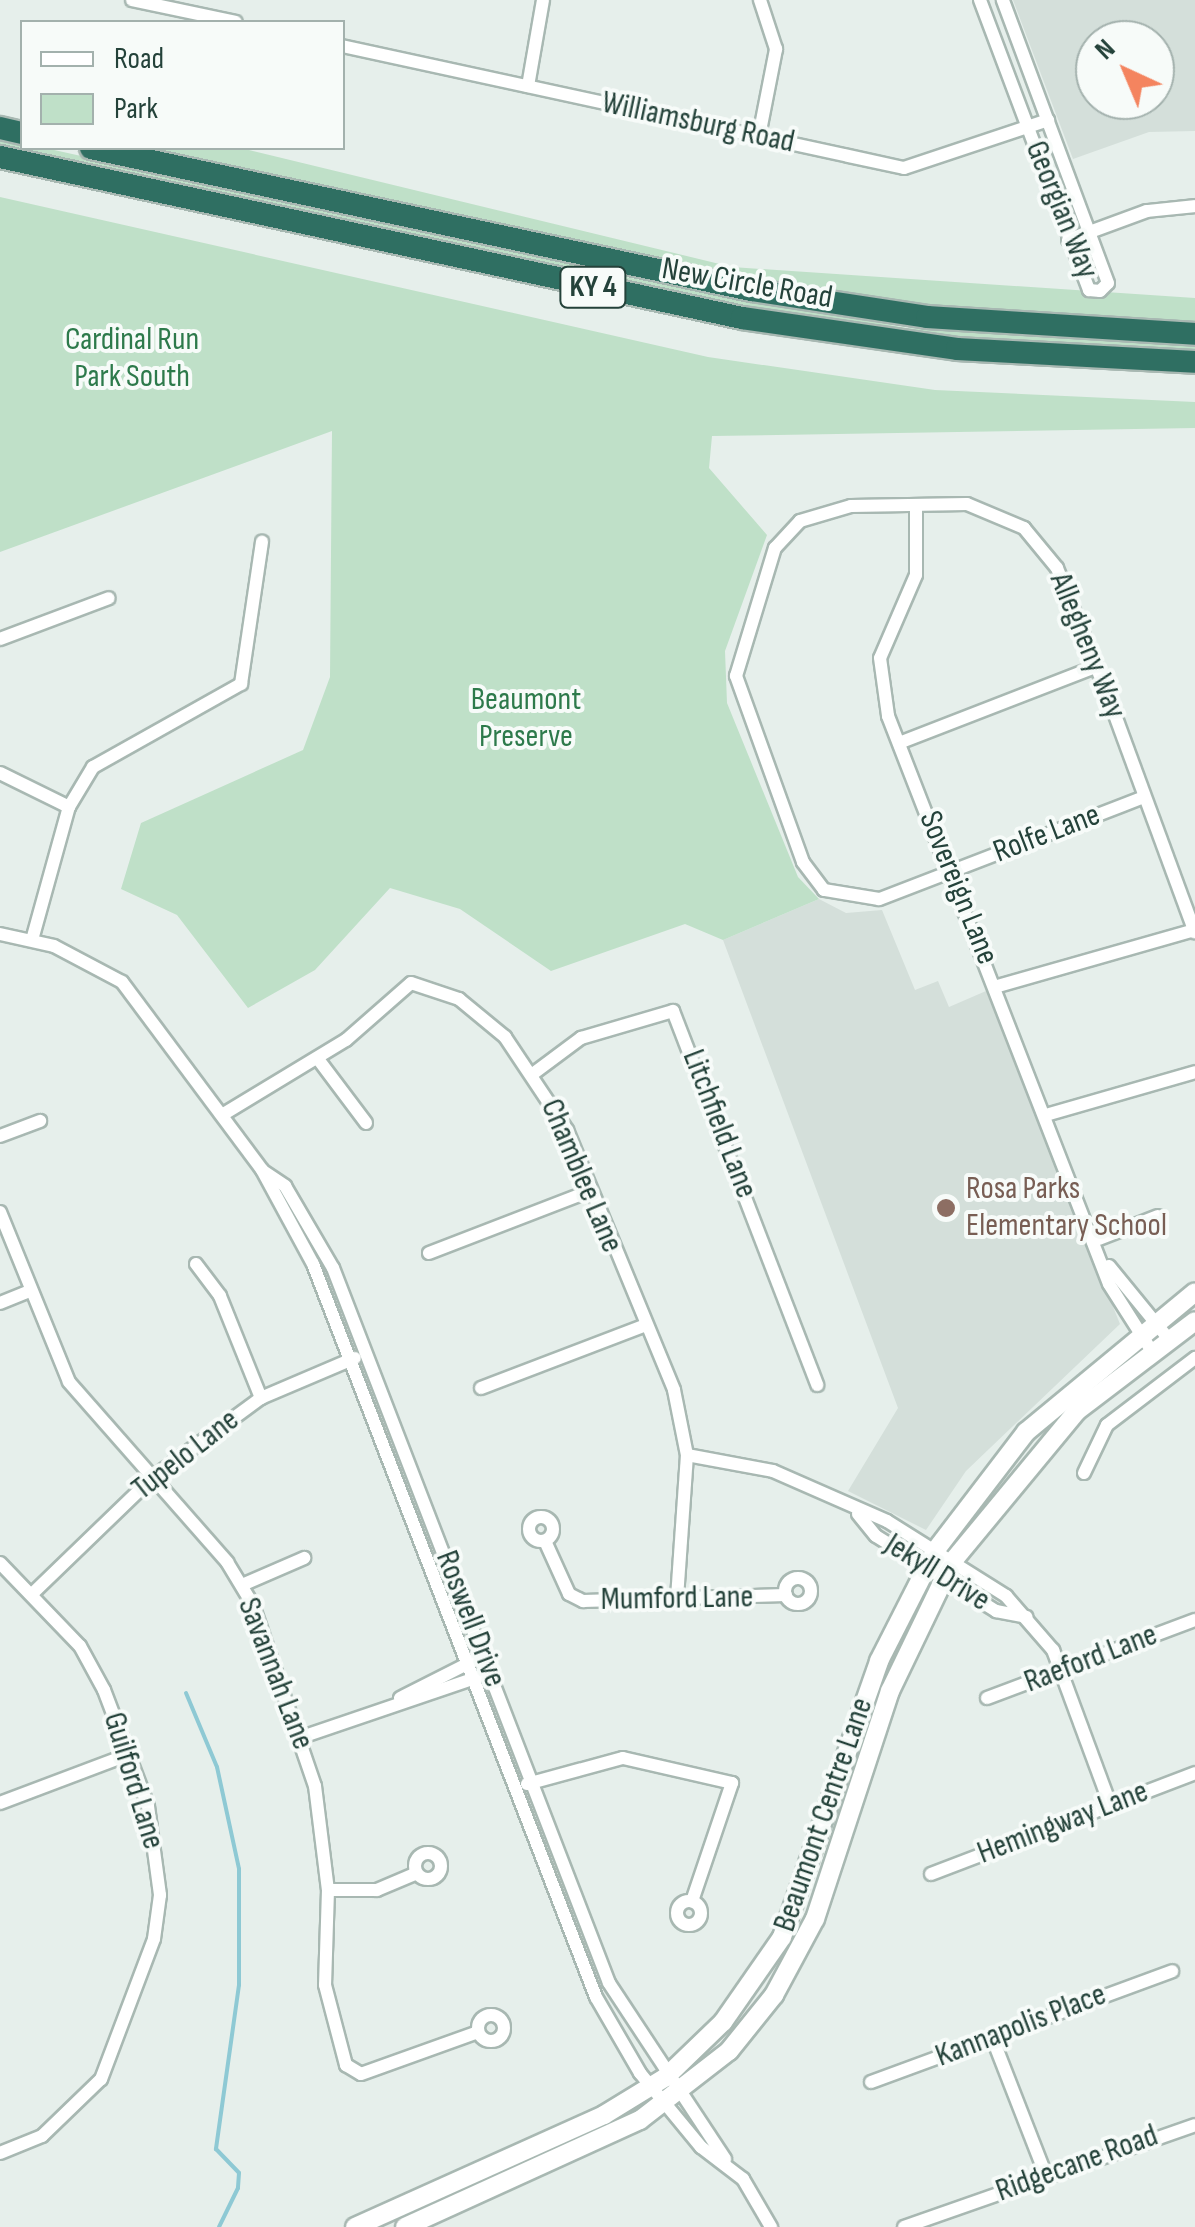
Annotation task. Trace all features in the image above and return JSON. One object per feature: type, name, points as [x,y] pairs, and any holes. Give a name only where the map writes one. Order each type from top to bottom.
[{"type":"highway","name":"New Circle Road","points":[[100,150],[768,293],[1003,324],[1195,334]]},
{"type":"highway","name":"New Circle Road","points":[[0,157],[742,318],[957,349],[1195,362]]},
{"type":"street","points":[[132,0],[227,20]]},
{"type":"street","points":[[528,86],[543,0]]},
{"type":"street","points":[[759,136],[776,49],[760,0]]},
{"type":"street","name":"Georgian Way","points":[[980,0],[1088,290],[1100,291],[1108,283],[1002,0]]},
{"type":"street","name":"Williamsburg Road","points":[[345,47],[904,168],[1048,120]]},
{"type":"street","points":[[1068,240],[1195,206]]},
{"type":"street","name":"Sovereign Lane","points":[[916,504],[916,575],[880,658],[900,742],[1109,1266],[1147,1326],[1151,1350]]},
{"type":"street","name":"Allegheny Way","points":[[951,872],[866,902],[816,883],[736,676],[766,565],[787,532],[830,509],[967,504],[1024,528],[1057,568],[1194,932]]},
{"type":"street","points":[[32,940],[68,807],[113,750],[205,711],[240,684],[262,542]]},
{"type":"street","points":[[0,639],[108,598]]},
{"type":"street","points":[[900,742],[1094,667]]},
{"type":"street","points":[[0,772],[68,807]]},
{"type":"street","name":"Rolfe Lane","points":[[951,872],[1144,797]]},
{"type":"street","points":[[998,986],[1194,932]]},
{"type":"street","name":"Roswell Drive","points":[[0,934],[32,940],[122,982],[262,1170],[317,1234],[610,1983],[659,2082]]},
{"type":"street","name":"Chamblee Lane","points":[[222,1115],[318,1060],[421,982],[475,1011],[534,1072],[674,1390],[686,1456],[677,1598]]},
{"type":"street","name":"Litchfield Lane","points":[[534,1072],[580,1038],[673,1011],[817,1386]]},
{"type":"street","points":[[318,1060],[366,1123]]},
{"type":"street","points":[[1049,1114],[1195,1072]]},
{"type":"street","points":[[0,1136],[40,1122]]},
{"type":"street","name":"Roswell Drive","points":[[262,1170],[351,1360],[596,1996],[659,2082]]},
{"type":"street","points":[[429,1253],[590,1192]]},
{"type":"street","name":"Savannah Lane","points":[[0,1212],[69,1382],[242,1585],[302,1736],[328,1890],[328,2005],[352,2072],[478,2032]]},
{"type":"street","points":[[1099,1239],[1158,1216]]},
{"type":"street","points":[[196,1264],[220,1296],[261,1398]]},
{"type":"street","points":[[0,1303],[30,1291]]},
{"type":"street","name":"Beaumont Centre Lane","points":[[355,2227],[659,2082],[746,1994],[782,1938],[879,1660],[930,1559],[1026,1432],[1147,1326],[1195,1292]]},
{"type":"street","name":"Beaumont Centre Lane","points":[[405,2227],[672,2100],[729,2051],[791,1966],[890,1691],[948,1570],[1041,1448],[1151,1350],[1195,1321]]},
{"type":"street","points":[[481,1388],[643,1326]]},
{"type":"street","name":"Sovereign Lane","points":[[1147,1326],[1168,1338]]},
{"type":"street","name":"Tupelo Lane","points":[[32,1594],[152,1478],[261,1398],[367,1354]]},
{"type":"street","points":[[1084,1473],[1107,1425],[1195,1358]]},
{"type":"street","name":"Jekyll Drive","points":[[686,1456],[772,1472],[858,1514],[1026,1617],[1061,1670],[1110,1804]]},
{"type":"street","name":"Mumford Lane","points":[[545,1541],[578,1600],[786,1595]]},
{"type":"street","points":[[242,1585],[304,1558]]},
{"type":"street","name":"Guilford Lane","points":[[0,1562],[80,1646],[127,1754],[157,1846],[154,1939],[94,2092],[42,2136],[0,2154]]},
{"type":"street","name":"Raeford Lane","points":[[987,1698],[1195,1620]]},
{"type":"street","points":[[398,1700],[484,1656]]},
{"type":"street","points":[[302,1736],[398,1700],[490,1672]]},
{"type":"street","points":[[0,1802],[127,1754]]},
{"type":"street","points":[[516,1789],[623,1758],[732,1784],[692,1902]]},
{"type":"street","name":"Hemingway Lane","points":[[931,1874],[1195,1772]]},
{"type":"street","points":[[328,1890],[377,1890],[417,1873]]},
{"type":"street","name":"Kannapolis Place","points":[[870,2082],[1172,1971]]},
{"type":"street","points":[[992,2038],[1045,2174]]},
{"type":"street","points":[[659,2082],[726,2162],[772,2227]]},
{"type":"street","name":"Ridgecane Road","points":[[904,2227],[1195,2124]]},
{"type":"shaded area","points":[[1013,0],[1195,0],[1195,131],[1149,132],[1073,159]]},
{"type":"shaded area","name":"Rosa Parks Elementary School","points":[[819,899],[846,913],[882,910],[915,990],[938,981],[949,1007],[986,991],[1120,1324],[966,1471],[926,1530],[848,1491],[898,1408],[723,940]]},
{"type":"green space","points":[[0,138],[20,142],[20,150],[54,150],[631,278],[907,328],[1195,343],[1195,354],[906,337],[695,302],[0,150]]},
{"type":"green space","points":[[142,150],[249,150],[732,267],[1195,298],[1195,324],[920,305],[730,278]]},
{"type":"green space","name":"Beaumont Preserve","points":[[0,197],[708,357],[935,390],[1195,402],[1195,428],[712,436],[709,468],[767,535],[725,651],[727,703],[798,877],[819,899],[723,940],[685,924],[551,971],[460,909],[390,888],[315,970],[248,1008],[177,915],[121,889],[141,823],[303,750],[330,677],[332,431],[0,552]]},
{"type":"waterway","points":[[186,1693],[217,1767],[239,1869],[239,1985],[216,2149],[239,2173],[238,2188],[219,2227]]},
{"type":"place","name":"Rosa Parks Elementary School","points":[[946,1208]]},
{"type":"park label","name":"Cardinal Run Park South","points":[[132,360]]}]
